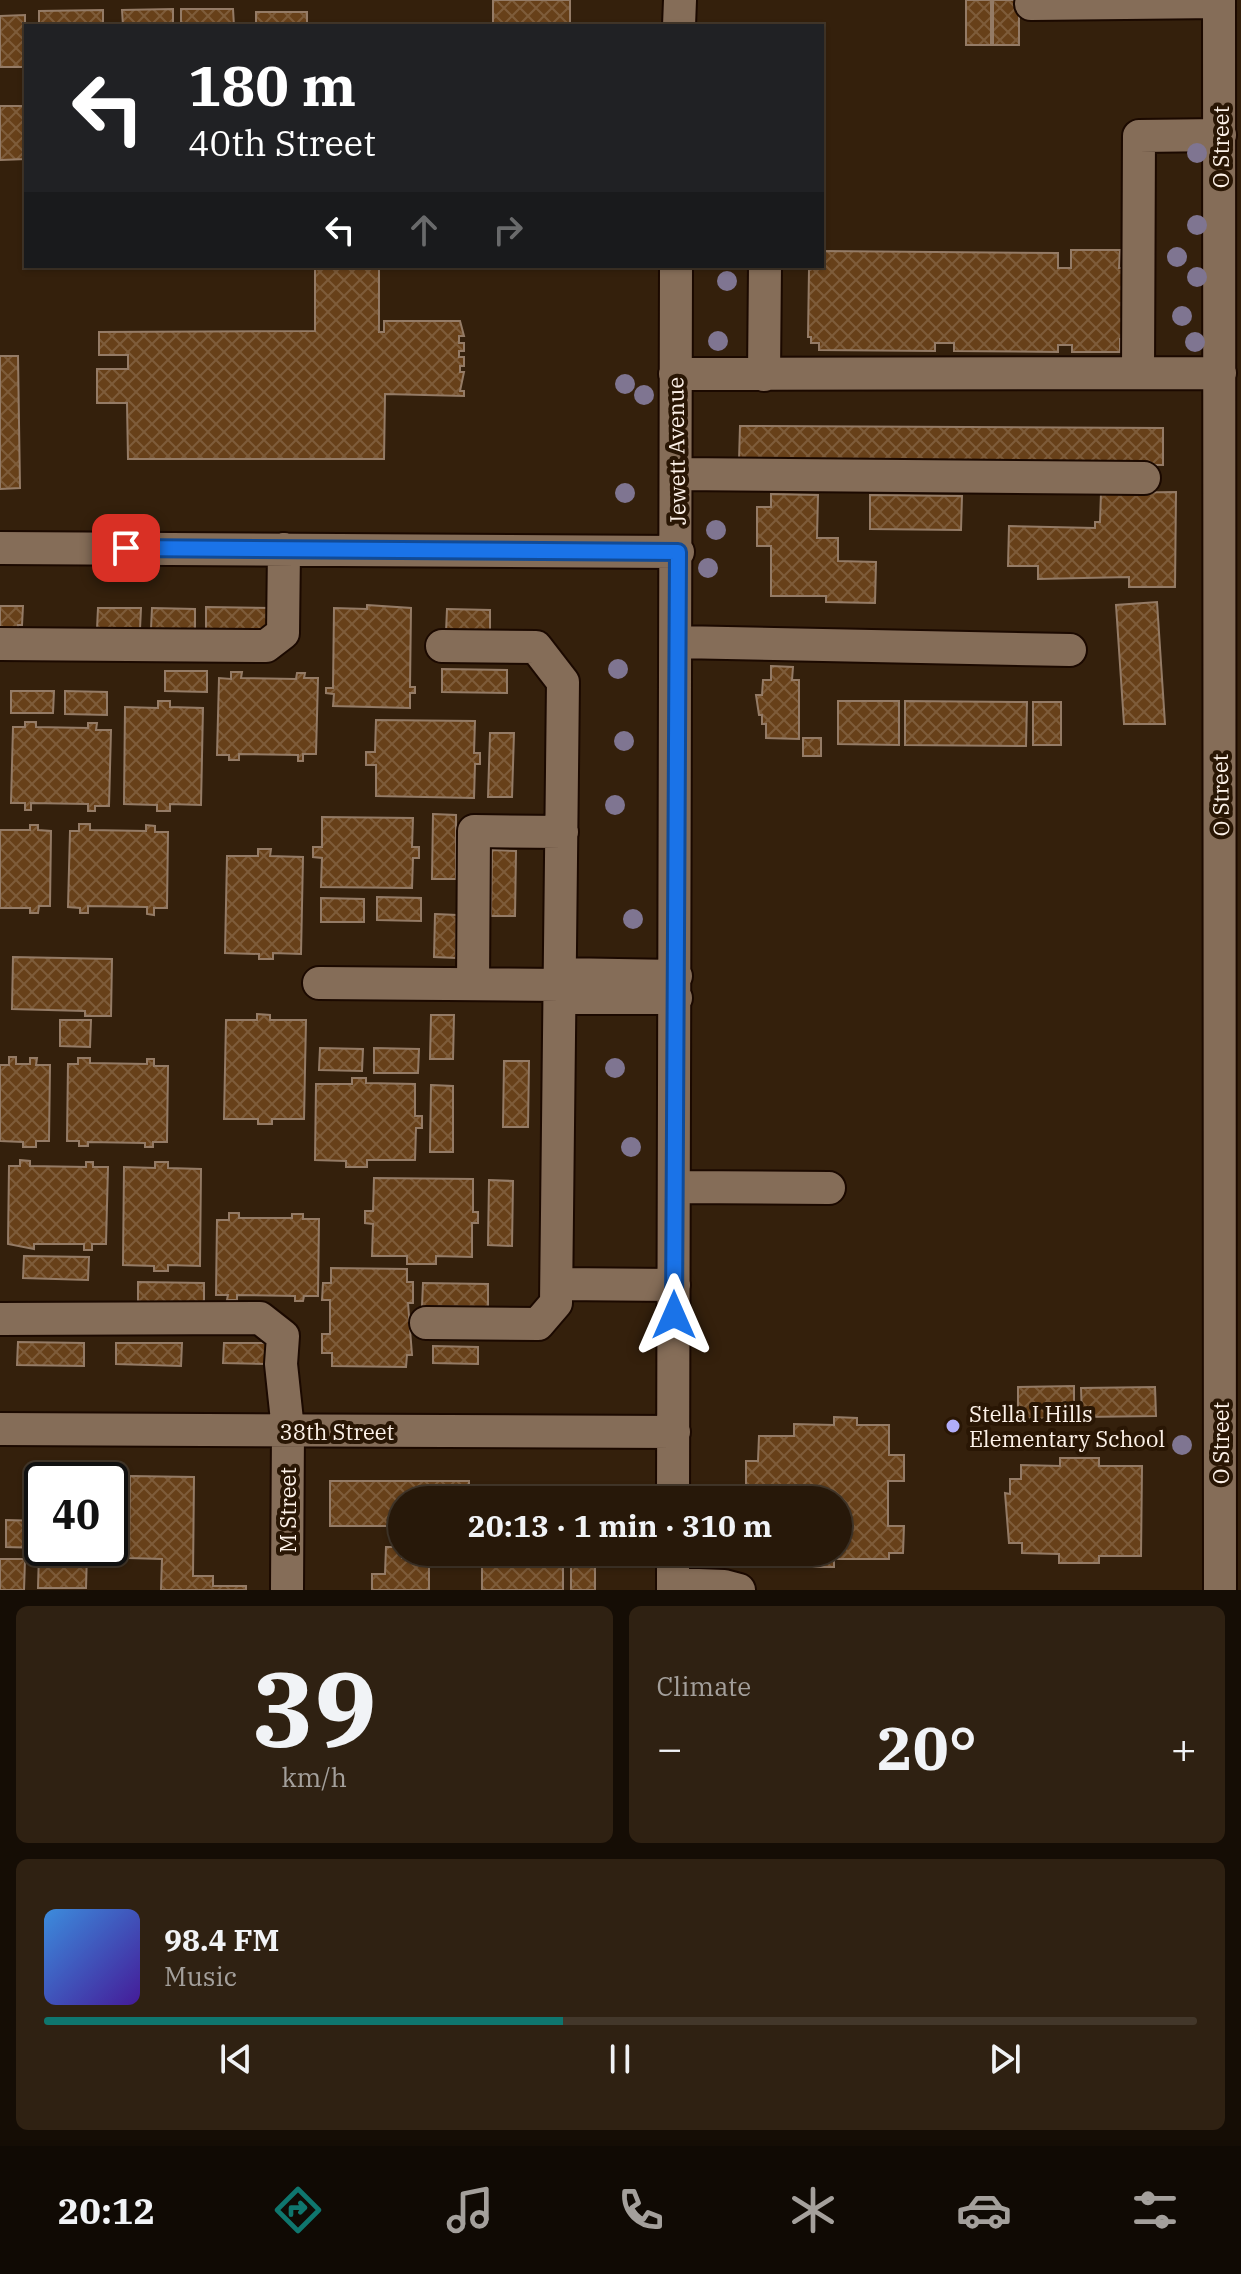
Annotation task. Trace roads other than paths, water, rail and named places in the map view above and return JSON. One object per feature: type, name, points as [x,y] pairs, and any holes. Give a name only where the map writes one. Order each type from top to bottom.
[{"type":"street","points":[[679,24],[680,0]]},
{"type":"street","points":[[1031,4],[1219,1]]},
{"type":"street","name":"O Street","points":[[1219,1],[1230,66],[1220,373],[1231,548],[1232,998],[1230,1306],[1220,1590]]},
{"type":"street","points":[[1138,373],[1139,136],[1227,145]]},
{"type":"street","name":"Jewett Avenue","points":[[673,1486],[678,552],[676,268]]},
{"type":"street","points":[[764,375],[765,268]]},
{"type":"street","points":[[675,374],[1220,373]]},
{"type":"street","points":[[678,474],[1144,478]]},
{"type":"street","points":[[0,548],[678,552]]},
{"type":"street","points":[[0,644],[266,646],[283,633],[284,549]]},
{"type":"street","points":[[677,642],[1070,650]]},
{"type":"street","points":[[426,1323],[538,1324],[556,1303],[557,1284],[563,682],[536,647],[442,646]]},
{"type":"street","points":[[473,984],[474,831],[562,832]]},
{"type":"street","points":[[319,983],[676,987]]},
{"type":"street","points":[[675,1187],[829,1188]]},
{"type":"street","points":[[557,1284],[674,1285]]},
{"type":"street","name":"M Street","points":[[0,1319],[260,1318],[283,1336],[281,1364],[288,1430],[287,1590]]},
{"type":"street","name":"38th Street","points":[[0,1429],[674,1432]]},
{"type":"street","points":[[673,1575],[739,1590]]},
{"type":"place","name":"Stella I Hills Elementary School","points":[[953,1426]]}]
